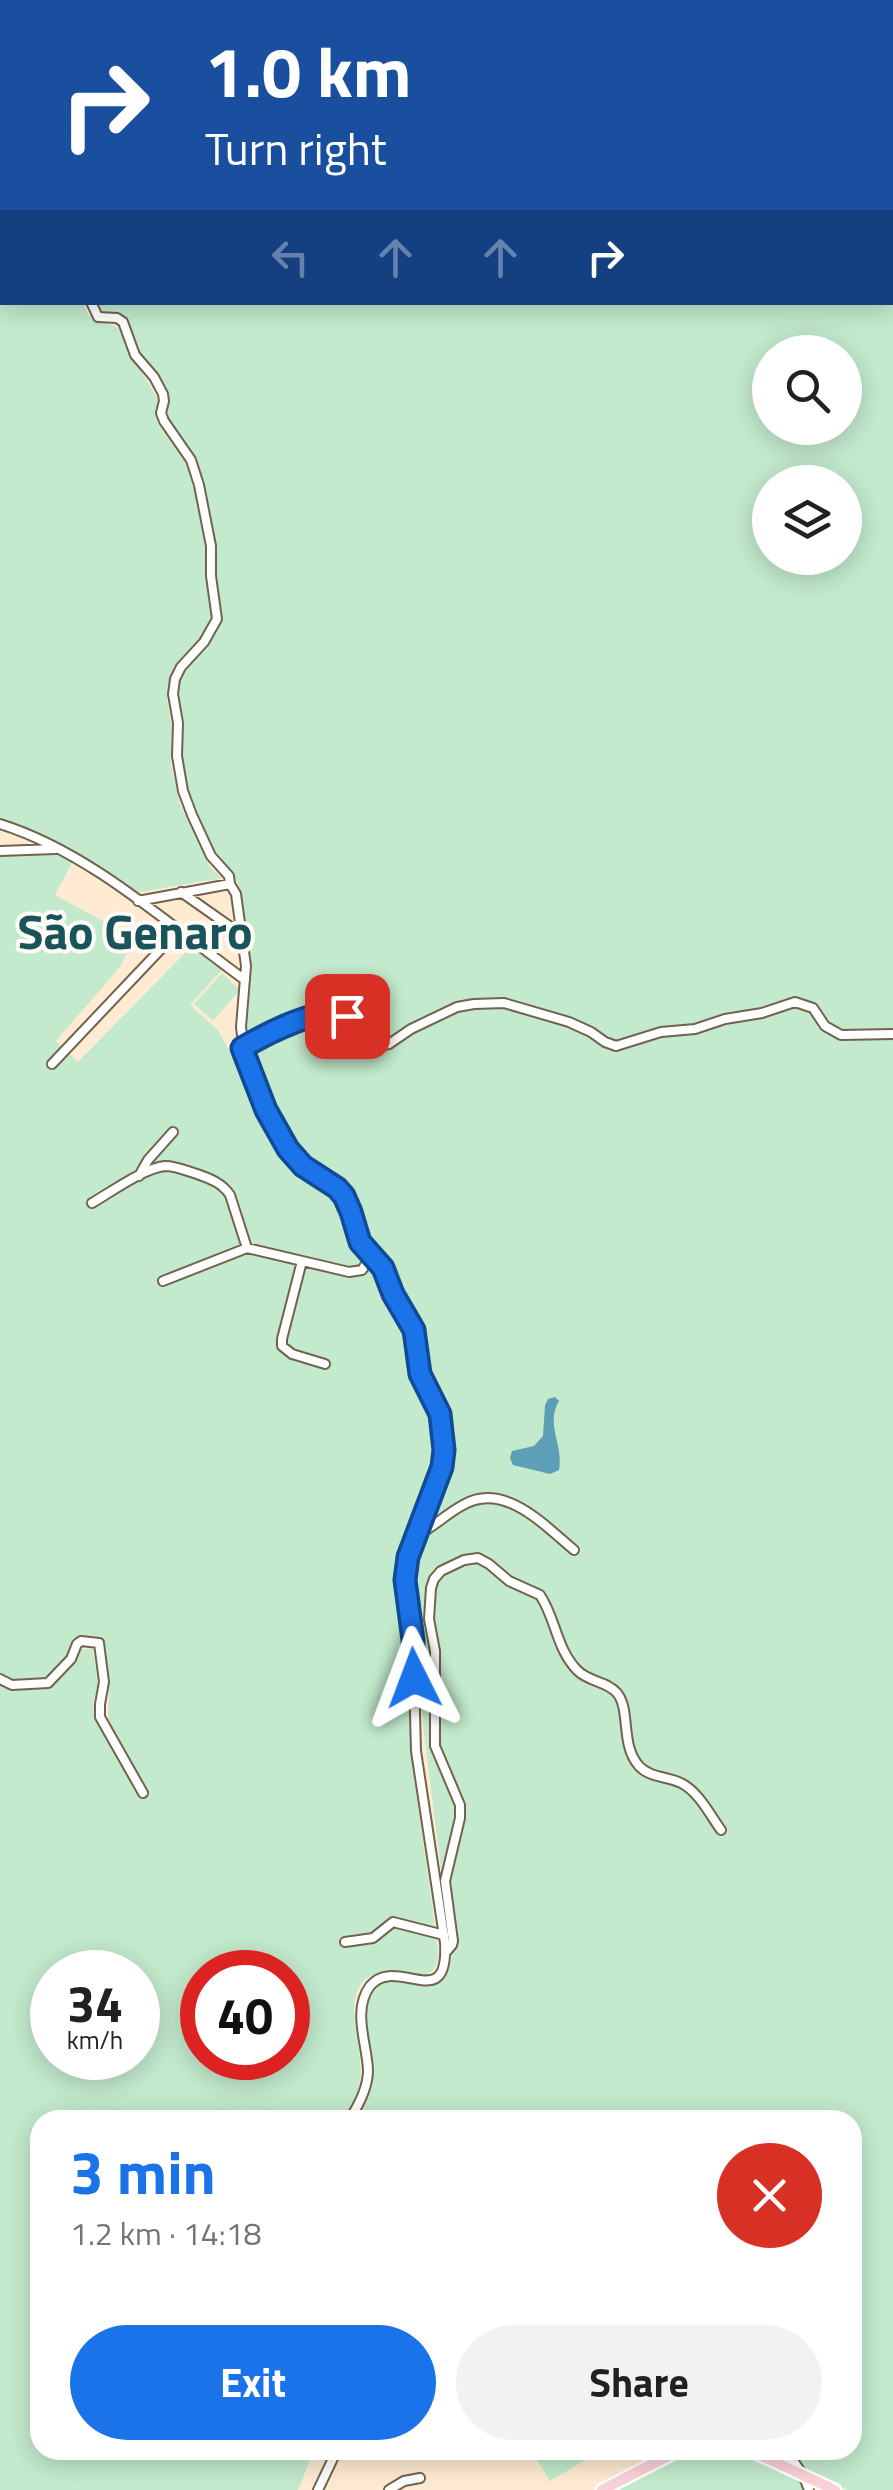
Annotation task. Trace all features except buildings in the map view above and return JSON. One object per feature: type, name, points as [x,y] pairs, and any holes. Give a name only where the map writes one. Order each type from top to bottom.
[{"type":"main road","points":[[602,2490],[660,2460]]},
{"type":"main road","points":[[771,2460],[835,2490]]},
{"type":"street","points":[[92,305],[98,317],[123,322],[134,355],[163,394],[164,421],[197,472],[210,546],[216,619],[204,642],[175,679],[176,756],[192,815],[211,856],[229,876],[236,894],[245,980],[242,1048],[266,1110],[288,1149],[303,1166],[344,1196],[357,1237],[383,1268],[414,1330],[420,1374],[437,1407],[444,1432],[442,1467],[405,1570],[413,1640],[416,1751],[444,1936],[444,1970],[437,1978],[421,1981],[390,1976],[376,1981],[368,1990],[362,2015],[368,2068],[366,2084],[354,2110]]},
{"type":"street","points":[[0,824],[64,852],[138,900],[245,980]]},
{"type":"street","points":[[0,851],[46,848],[64,852]]},
{"type":"street","points":[[138,900],[230,884]]},
{"type":"street","points":[[181,892],[243,936]]},
{"type":"street","points":[[52,1064],[178,931]]},
{"type":"street","points":[[242,1048],[313,1016],[336,1012],[347,1016],[368,1040],[389,1044],[452,1009],[494,1002],[570,1022],[616,1046],[661,1032],[762,1014],[795,1002],[813,1008],[826,1026],[840,1036],[893,1034]]},
{"type":"street","points":[[139,1176],[172,1132]]},
{"type":"street","points":[[92,1203],[139,1176],[170,1166],[220,1183],[230,1196],[247,1248]]},
{"type":"street","points":[[164,1281],[247,1248],[354,1272],[362,1270],[371,1256]]},
{"type":"street","points":[[302,1261],[282,1346],[292,1354],[325,1364]]},
{"type":"street","points":[[416,1536],[464,1504],[492,1497],[527,1512],[574,1550]]},
{"type":"street","points":[[446,1952],[453,1941],[446,1881],[460,1805],[435,1746],[435,1651],[429,1619],[434,1579],[454,1564],[471,1558],[483,1560],[509,1581],[540,1595],[571,1664],[588,1679],[618,1694],[636,1762],[648,1773],[688,1788],[721,1830]]},
{"type":"street","points":[[0,1678],[12,1685],[48,1683],[68,1663],[80,1641],[99,1643],[104,1682],[100,1716],[143,1794]]},
{"type":"street","points":[[345,1942],[374,1938],[393,1922],[444,1936]]},
{"type":"street","points":[[318,2490],[332,2460]]},
{"type":"street","points":[[793,2460],[809,2490]]},
{"type":"street","points":[[389,2490],[420,2478]]},
{"type":"green space","points":[[0,305],[84,305],[92,318],[118,328],[158,399],[157,423],[188,466],[193,481],[206,553],[211,615],[204,635],[175,666],[170,681],[167,699],[172,728],[171,766],[180,804],[210,867],[222,878],[134,893],[67,847],[0,818]]},
{"type":"green space","points":[[95,305],[893,305],[893,2490],[847,2490],[785,2460],[862,2460],[862,2110],[362,2110],[372,2082],[364,2022],[371,1991],[392,1981],[440,1980],[448,1971],[452,1955],[423,1726],[413,1570],[448,1468],[451,1435],[424,1370],[415,1323],[386,1265],[368,1247],[348,1195],[339,1183],[301,1156],[286,1136],[259,1086],[249,1056],[246,1041],[250,982],[240,889],[207,839],[181,765],[177,686],[220,619],[204,491],[196,462],[168,421],[167,401],[139,357],[127,322],[100,314]]},
{"type":"green space","points":[[52,851],[74,859],[55,895],[134,938],[120,967],[56,1041],[78,1062],[191,947],[222,970],[190,1005],[218,1030],[287,1156],[337,1195],[355,1247],[378,1276],[401,1320],[409,1341],[415,1382],[435,1413],[440,1448],[437,1464],[397,1573],[409,1651],[413,1770],[438,1948],[436,1964],[430,1972],[419,1974],[379,1973],[366,1979],[357,1992],[354,2011],[361,2074],[356,2096],[348,2110],[30,2110],[30,2460],[310,2460],[298,2490],[0,2490],[0,1684],[9,1687],[54,1682],[81,1649],[93,1649],[98,1686],[93,1703],[95,1714],[138,1794],[147,1792],[108,1718],[106,1649],[101,1639],[76,1638],[70,1644],[68,1656],[47,1680],[10,1682],[0,1675],[0,853]]},
{"type":"green space","points":[[222,973],[240,990],[213,1021],[194,1004]]},
{"type":"green space","points":[[537,2460],[585,2460],[550,2481]]},
{"type":"green space","points":[[675,2460],[750,2460],[798,2479],[803,2490],[615,2490]]},
{"type":"water","points":[[555,1397],[559,1401],[554,1427],[559,1470],[550,1474],[513,1465],[512,1451],[534,1446],[543,1436],[545,1405]]},
{"type":"district","name":"São Genaro","points":[[135,932]]},
{"type":"route","points":[[347,1016],[336,1012],[313,1016],[242,1048],[266,1110],[288,1149],[303,1166],[337,1188],[348,1204],[360,1242],[383,1268],[414,1330],[422,1382],[442,1421],[442,1467],[405,1570],[414,1678]]}]
